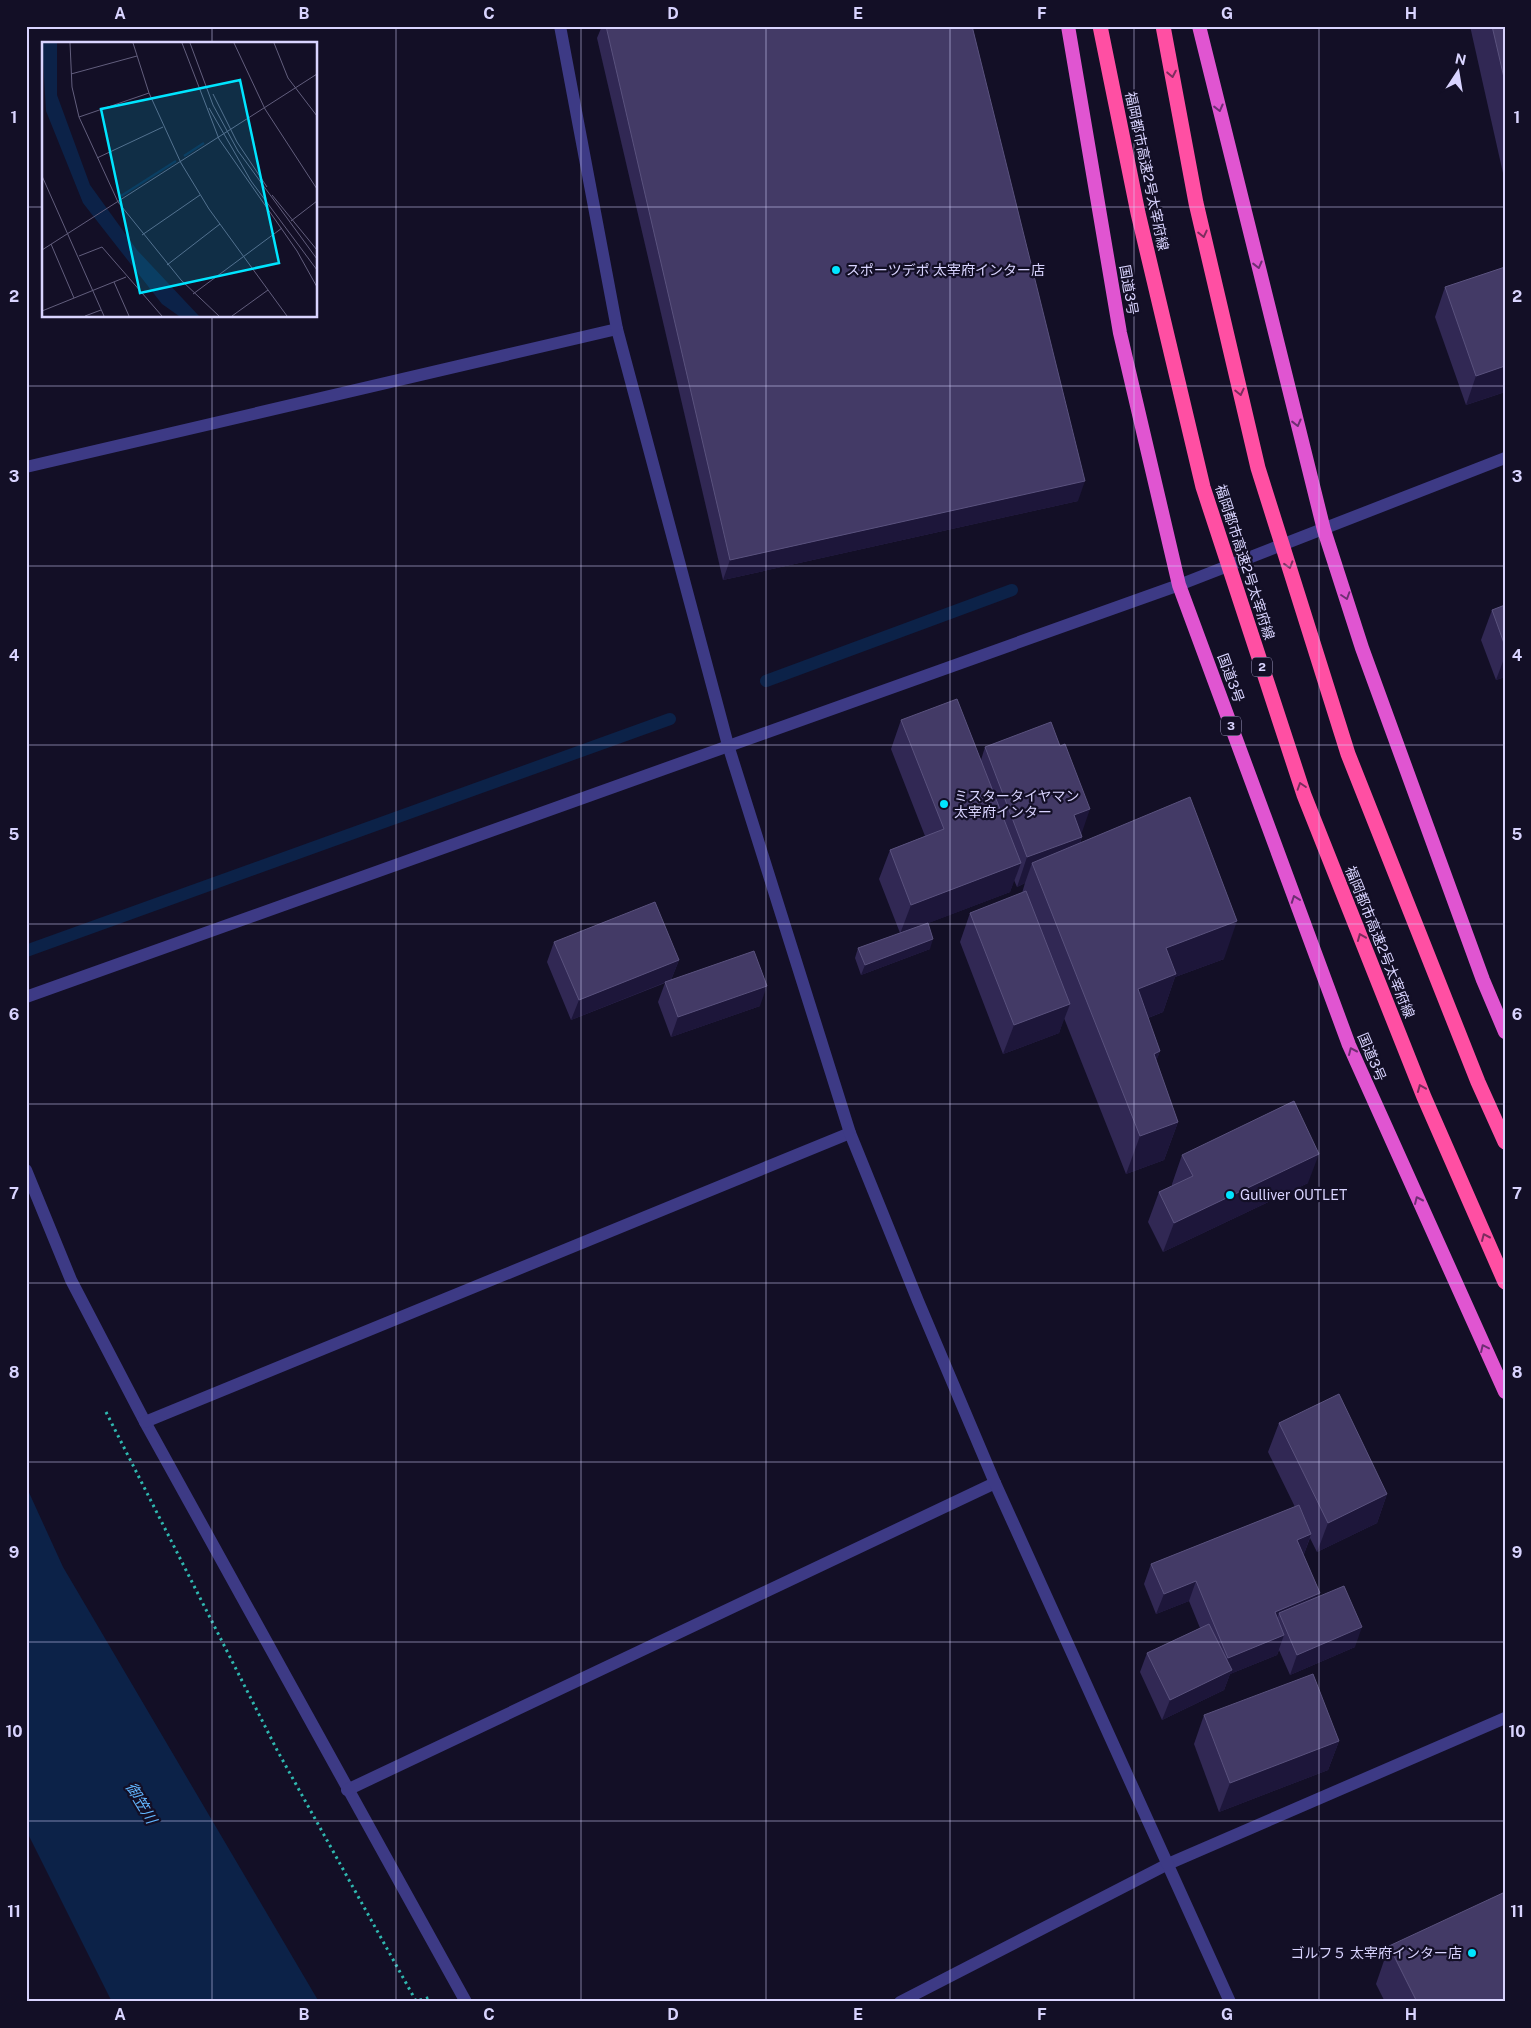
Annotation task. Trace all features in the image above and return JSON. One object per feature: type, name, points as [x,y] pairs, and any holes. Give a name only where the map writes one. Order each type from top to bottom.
[{"type":"highway","name":"国道3号","points":[[1068,26],[1120,333],[1180,585],[1349,1045],[1505,1392]]},
{"type":"highway","name":"福岡都市高速2号太宰府線","points":[[1100,26],[1138,213],[1206,496],[1304,795],[1424,1097],[1505,1282]]},
{"type":"highway","points":[[1163,26],[1196,203],[1258,468],[1348,754],[1478,1082],[1505,1142]]},
{"type":"highway","points":[[1199,26],[1324,530],[1362,648],[1483,980],[1505,1032]]},
{"type":"street","points":[[560,26],[617,329],[728,745],[850,1133],[995,1483],[1230,2002]]},
{"type":"street","points":[[26,467],[617,329]]},
{"type":"street","points":[[26,997],[1180,585],[1505,458]]},
{"type":"street","points":[[145,1422],[850,1133]]},
{"type":"street","points":[[26,1170],[71,1280],[145,1422],[466,2002]]},
{"type":"street","points":[[347,1790],[995,1483]]},
{"type":"street","points":[[900,2002],[1168,1864],[1505,1718]]},
{"type":"path","points":[[102,1404],[276,1750],[415,2001],[458,1989]]},
{"type":"water","name":"御笠川","points":[[26,1486],[63,1567],[319,2002],[112,2002],[26,1830]]},
{"type":"building","name":"スポーツデポ 太宰府インター店","points":[[606,26],[972,26],[1085,481],[730,560]]},
{"type":"building","points":[[1492,26],[1505,26],[1505,82]]},
{"type":"building","points":[[1505,267],[1505,366],[1476,376],[1445,287]]},
{"type":"building","points":[[1505,605],[1505,646],[1492,610]]},
{"type":"building","name":"ミスタータイヤマン 太宰府インター","points":[[957,699],[1021,863],[911,905],[890,850],[944,829],[901,720]]},
{"type":"building","points":[[1051,722],[1060,746],[1065,744],[1090,809],[1074,815],[1082,837],[1027,857],[985,747]]},
{"type":"building","points":[[1190,797],[1237,921],[1166,948],[1176,974],[1138,989],[1160,1051],[1154,1054],[1178,1122],[1140,1136],[1032,863]]},
{"type":"building","points":[[1026,891],[1070,1004],[1014,1025],[970,913]]},
{"type":"building","points":[[655,902],[679,960],[579,1000],[554,942]]},
{"type":"building","points":[[928,923],[933,939],[865,965],[858,948]]},
{"type":"building","points":[[754,951],[767,986],[678,1017],[665,982]]},
{"type":"building","points":[[1294,1101],[1319,1154],[1174,1223],[1159,1192],[1193,1176],[1182,1155]]},
{"type":"building","points":[[1339,1394],[1387,1494],[1328,1523],[1279,1423]]},
{"type":"building","points":[[1299,1505],[1311,1534],[1297,1540],[1320,1593],[1275,1612],[1284,1635],[1228,1658],[1196,1581],[1164,1594],[1151,1564]]},
{"type":"building","points":[[1344,1586],[1362,1627],[1297,1655],[1279,1613]]},
{"type":"building","points":[[1209,1624],[1232,1670],[1170,1700],[1147,1653]]},
{"type":"building","points":[[1313,1674],[1339,1741],[1230,1783],[1204,1715]]},
{"type":"building","name":"ゴルフ５ 太宰府インター店","points":[[1505,1892],[1505,2002],[1417,2002],[1389,1946]]},
{"type":"waterway","points":[[766,681],[1012,590]]},
{"type":"waterway","points":[[26,951],[670,719]]},
{"type":"place","name":"スポーツデポ 太宰府インター店","points":[[836,270]]},
{"type":"place","name":"ミスタータイヤマン 太宰府インター","points":[[944,804]]},
{"type":"place","name":"Gulliver OUTLET","points":[[1230,1195]]},
{"type":"place","name":"ゴルフ５ 太宰府インター店","points":[[1472,1953]]}]
